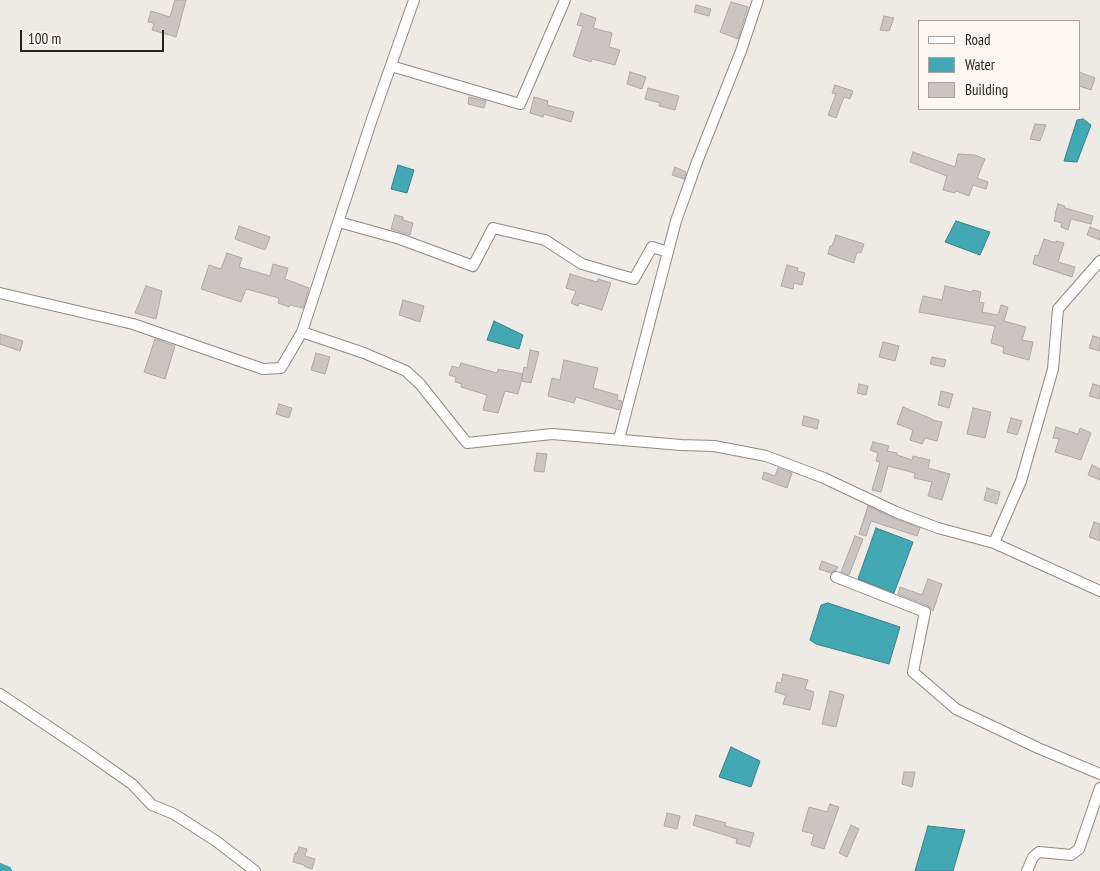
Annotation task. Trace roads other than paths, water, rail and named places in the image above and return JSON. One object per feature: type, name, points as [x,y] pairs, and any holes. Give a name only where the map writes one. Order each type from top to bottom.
[{"type":"street","points":[[0,293],[133,324],[263,369],[282,368],[302,332],[414,0]]},
{"type":"street","points":[[391,66],[520,104],[566,0]]},
{"type":"street","points":[[619,439],[676,221],[741,51],[758,0]]},
{"type":"street","points":[[339,222],[400,239],[473,266],[493,228],[545,240],[582,264],[634,280],[652,247],[668,252]]},
{"type":"street","points":[[994,543],[1021,481],[1053,369],[1058,309],[1100,261]]},
{"type":"street","points":[[302,332],[364,353],[406,371],[420,384],[467,443],[552,434],[714,446],[766,456],[824,478],[896,512],[938,528],[994,543],[1100,591]]},
{"type":"street","points":[[836,577],[925,612],[913,672],[956,709],[1038,748],[1100,774]]},
{"type":"street","points":[[0,694],[132,784],[152,804],[174,814],[216,841],[255,871]]},
{"type":"street","points":[[1027,871],[1033,857],[1039,852],[1071,855],[1079,849],[1100,788]]},
{"type":"water","points":[[1083,119],[1091,125],[1077,162],[1064,161],[1077,120]]},
{"type":"water","points":[[398,165],[414,170],[407,193],[391,189]]},
{"type":"water","points":[[956,221],[990,232],[980,255],[945,242]]},
{"type":"water","points":[[494,321],[523,335],[519,349],[487,340]]},
{"type":"water","points":[[876,528],[913,542],[894,593],[858,579]]},
{"type":"water","points":[[828,603],[900,627],[889,664],[816,644],[810,640],[821,605]]},
{"type":"water","points":[[731,747],[760,761],[751,787],[719,777]]},
{"type":"water","points":[[928,826],[965,830],[953,871],[915,871]]},
{"type":"waterway","points":[[0,868],[7,871]]}]
